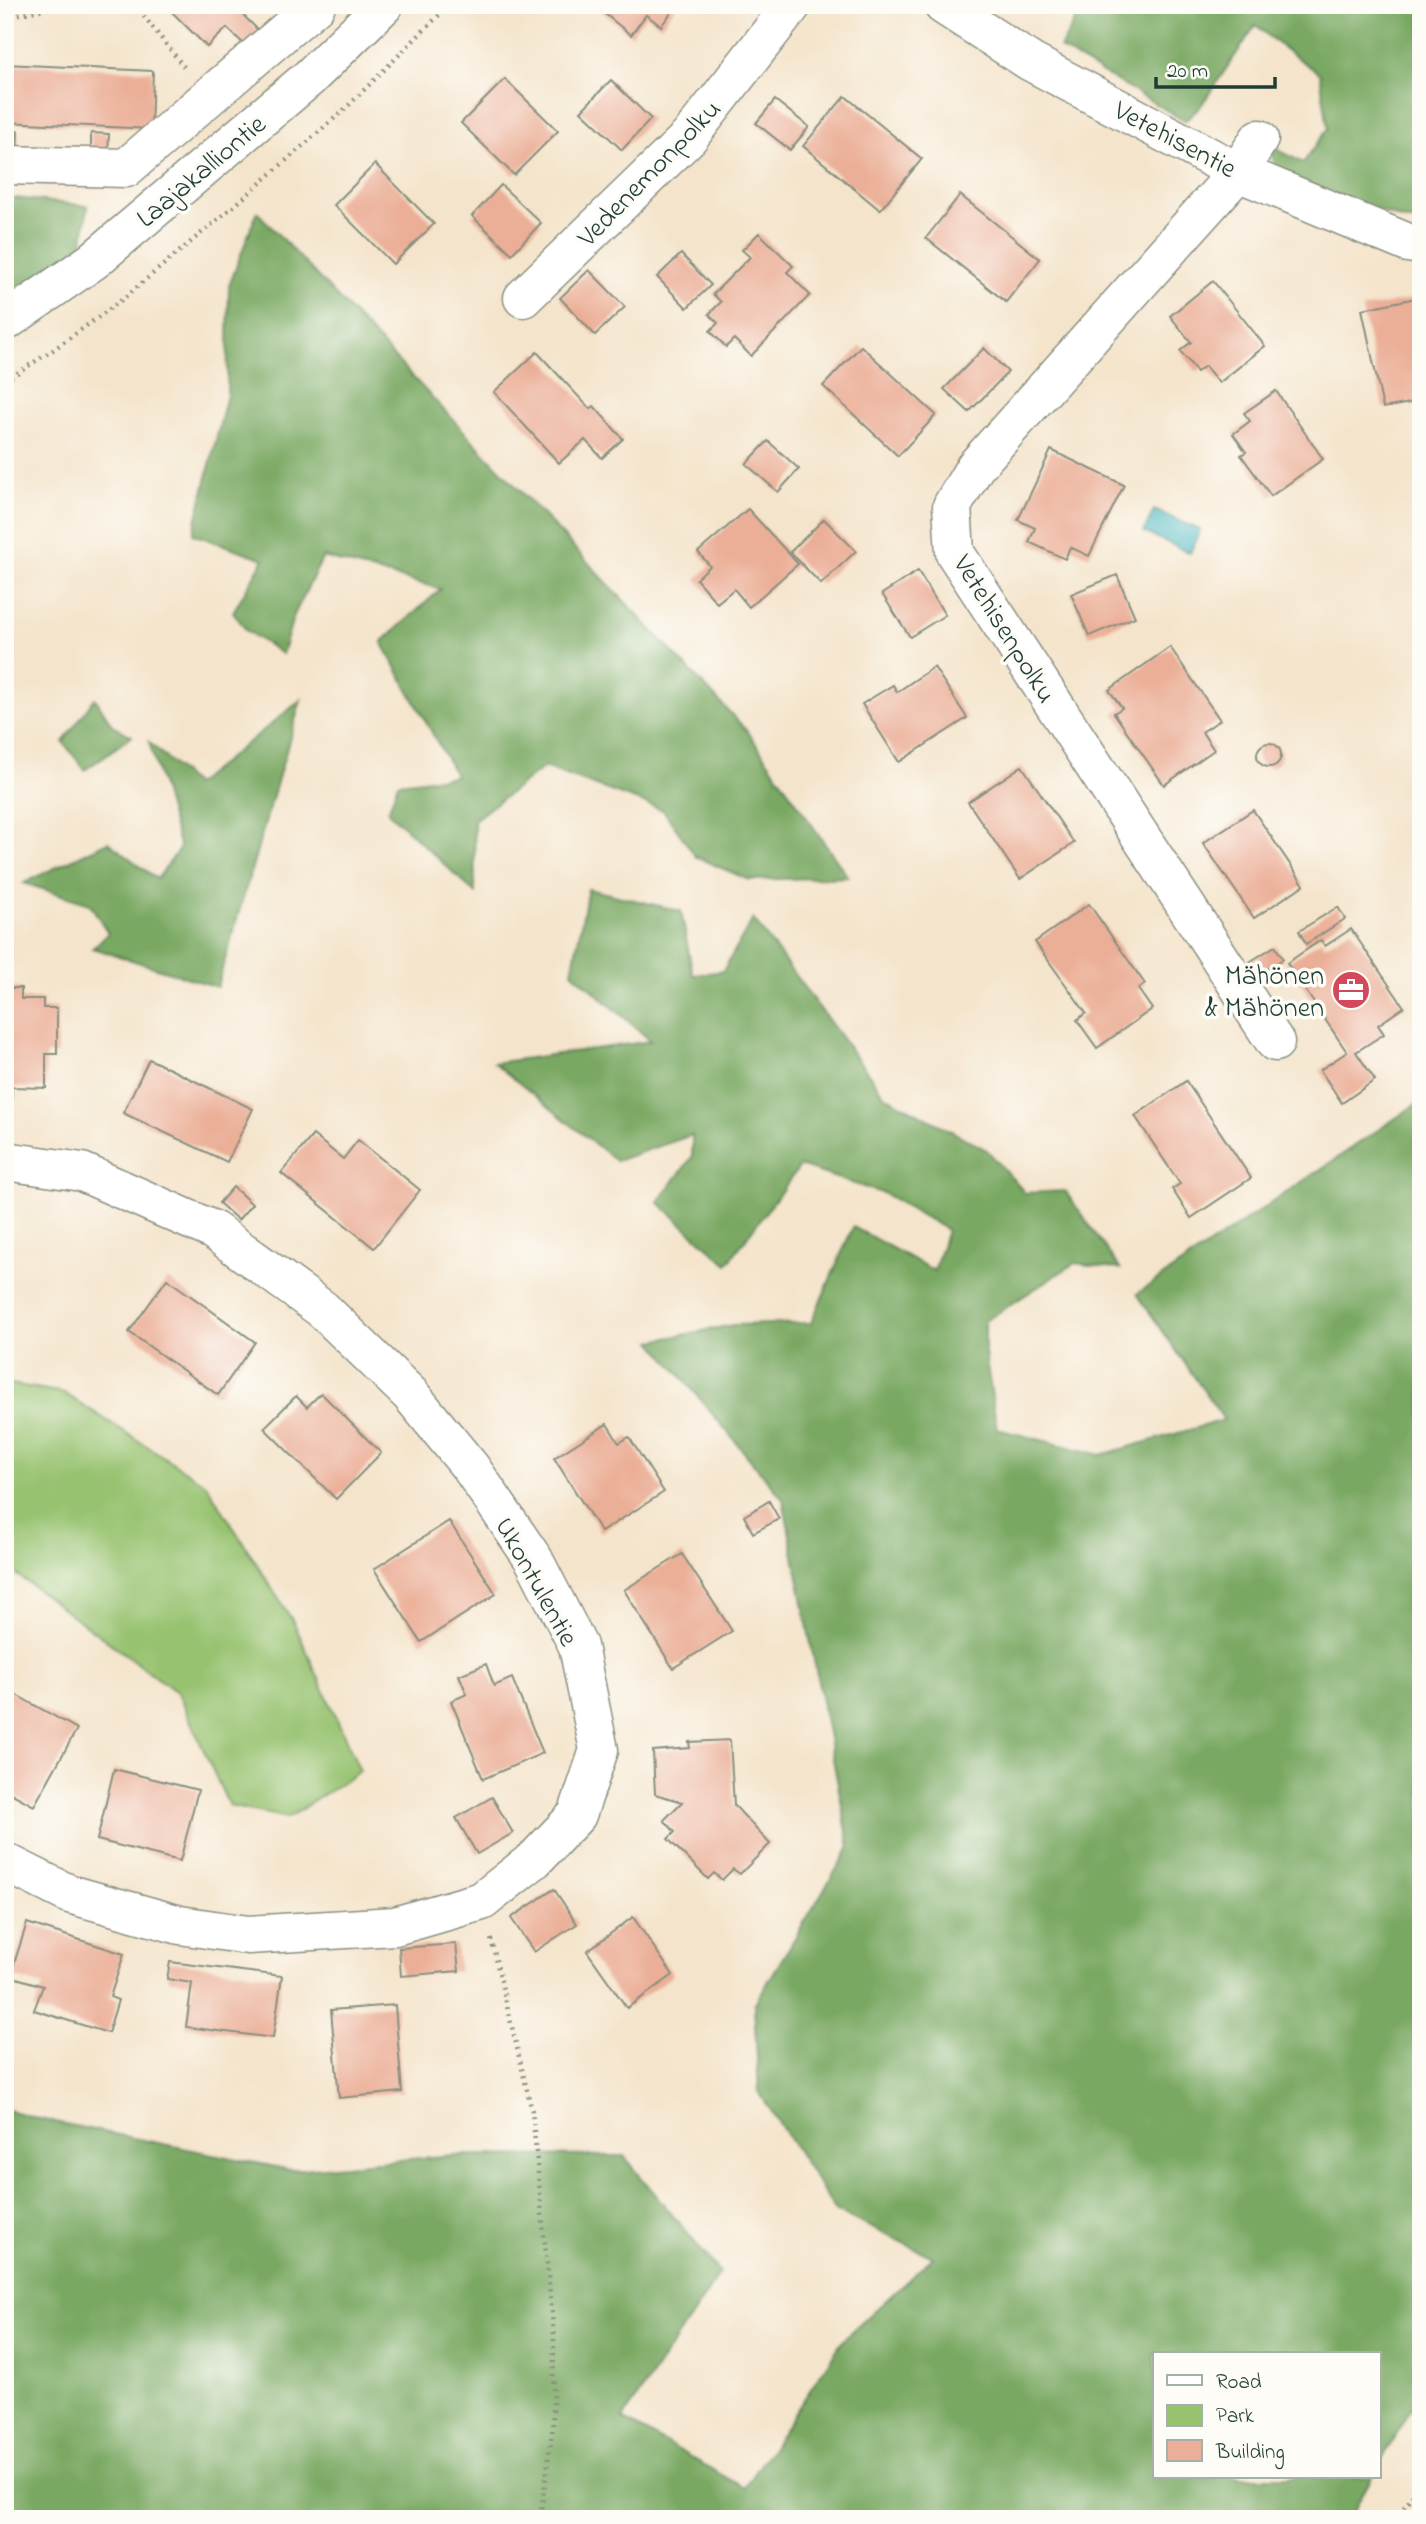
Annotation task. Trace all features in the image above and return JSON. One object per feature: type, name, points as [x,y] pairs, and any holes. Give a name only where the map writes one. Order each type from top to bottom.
[{"type":"street","points":[[5,165],[126,168],[316,5]]},
{"type":"street","name":"Laajakalliontie","points":[[5,322],[93,261],[309,78],[384,5]]},
{"type":"street","name":"Vedenemonpolku","points":[[523,298],[689,137],[792,5]]},
{"type":"street","name":"Vetehisentie","points":[[943,5],[1031,62],[1238,172],[1408,243],[1421,245]]},
{"type":"street","name":"Vetehisenpolku","points":[[1259,139],[1238,172],[975,467],[952,506],[955,553],[1275,1042]]},
{"type":"street","name":"Ukontulentie","points":[[5,1161],[82,1172],[213,1230],[322,1309],[410,1394],[471,1468],[534,1560],[578,1646],[599,1750],[577,1815],[535,1859],[482,1901],[395,1926],[248,1936],[180,1925],[69,1894],[5,1862]]},
{"type":"path","points":[[5,18],[65,5]]},
{"type":"path","points":[[135,5],[209,98]]},
{"type":"path","points":[[5,381],[119,302],[242,200],[345,109],[449,5]]},
{"type":"path","points":[[482,1901],[532,2111],[554,2336],[553,2426],[540,2519]]},
{"type":"path","points":[[1396,2519],[1421,2482]]},
{"type":"green space","points":[[1083,5],[1421,5],[1421,223],[1401,219],[1282,174],[1273,160],[1271,146],[1303,163],[1328,128],[1320,74],[1256,25],[1200,107],[1185,121],[1060,48]]},
{"type":"green space","points":[[5,197],[88,206],[82,245],[5,297]]},
{"type":"green space","points":[[257,212],[747,731],[848,877],[749,880],[696,857],[663,810],[544,767],[474,820],[475,893],[388,812],[398,783],[456,776],[382,642],[441,589],[323,557],[294,615],[282,654],[247,631],[233,612],[264,559],[193,534],[227,395],[229,286]]},
{"type":"green space","points":[[95,698],[112,725],[132,736],[85,770],[63,742]]},
{"type":"green space","points":[[301,700],[217,987],[93,948],[108,933],[90,904],[24,883],[108,842],[157,879],[180,848],[149,742],[195,785]]},
{"type":"green space","points":[[588,889],[681,911],[693,975],[723,971],[753,919],[885,1096],[987,1150],[1025,1193],[1065,1191],[1120,1269],[1075,1263],[985,1321],[985,1353],[997,1429],[1101,1455],[1224,1420],[1137,1294],[1421,1101],[1421,2391],[1380,2463],[1380,2352],[1153,2352],[1153,2478],[1371,2478],[1349,2519],[5,2519],[5,2109],[40,2119],[291,2170],[454,2155],[624,2156],[720,2273],[623,2419],[745,2488],[844,2339],[933,2257],[836,2211],[759,2092],[754,2005],[850,1847],[783,1499],[652,1341],[733,1325],[811,1323],[853,1227],[934,1271],[947,1230],[885,1194],[800,1166],[727,1264],[658,1202],[692,1157],[692,1135],[616,1161],[494,1063],[651,1041],[572,972]]},
{"type":"green space","points":[[5,1383],[64,1393],[206,1484],[294,1623],[360,1771],[288,1818],[229,1806],[178,1693],[5,1566]]},
{"type":"water","points":[[1154,510],[1200,530],[1190,553],[1144,532]]},
{"type":"building","points":[[165,5],[248,5],[241,13],[262,34],[248,48],[227,28],[207,47]]},
{"type":"building","points":[[594,5],[677,5],[661,26],[646,15],[631,35]]},
{"type":"building","points":[[5,64],[153,71],[151,129],[5,122]]},
{"type":"building","points":[[505,79],[558,131],[514,175],[461,123]]},
{"type":"building","points":[[611,80],[651,119],[622,150],[581,111]]},
{"type":"building","points":[[845,96],[922,159],[880,210],[803,146]]},
{"type":"building","points":[[775,100],[809,127],[790,150],[756,123]]},
{"type":"building","points":[[5,130],[18,131],[17,157],[5,156]]},
{"type":"building","points":[[91,133],[109,134],[108,159],[91,159]]},
{"type":"building","points":[[375,164],[434,224],[393,264],[334,205]]},
{"type":"building","points":[[501,185],[541,223],[512,254],[472,216]]},
{"type":"building","points":[[960,195],[1040,259],[1006,302],[926,238]]},
{"type":"building","points":[[759,233],[793,266],[787,272],[810,295],[751,356],[734,339],[726,347],[710,331],[718,323],[709,314],[721,302],[713,294],[750,257],[742,250]]},
{"type":"building","points":[[681,254],[711,285],[687,308],[657,277]]},
{"type":"building","points":[[589,270],[625,307],[595,335],[560,298]]},
{"type":"building","points":[[1213,281],[1265,346],[1219,383],[1205,366],[1197,372],[1180,351],[1191,342],[1170,316]]},
{"type":"building","points":[[1421,297],[1421,401],[1383,408],[1362,309]]},
{"type":"building","points":[[861,346],[936,415],[898,456],[823,386]]},
{"type":"building","points":[[984,348],[1008,372],[969,412],[944,389]]},
{"type":"building","points":[[537,352],[590,409],[594,406],[623,439],[602,458],[585,440],[559,463],[494,392]]},
{"type":"building","points":[[1276,391],[1323,459],[1271,496],[1241,455],[1246,452],[1233,434],[1250,421],[1244,413]]},
{"type":"building","points":[[768,441],[799,469],[778,492],[746,464]]},
{"type":"building","points":[[1051,450],[1124,485],[1089,556],[1070,547],[1065,559],[1029,542],[1035,528],[1018,520]]},
{"type":"building","points":[[748,509],[798,564],[749,607],[734,589],[717,603],[696,579],[710,566],[698,552]]},
{"type":"building","points":[[824,519],[856,551],[821,584],[790,552]]},
{"type":"building","points":[[918,571],[945,615],[910,637],[882,594]]},
{"type":"building","points":[[1117,575],[1135,617],[1089,636],[1071,594]]},
{"type":"building","points":[[1170,647],[1220,720],[1202,732],[1214,750],[1164,785],[1114,713],[1122,708],[1109,690]]},
{"type":"building","points":[[934,667],[967,718],[899,762],[862,704],[893,685],[897,692]]},
{"type":"building","points":[[1269,743],[1278,746],[1281,755],[1278,764],[1269,767],[1260,764],[1257,755],[1260,746]]},
{"type":"building","points":[[1022,766],[1074,843],[1020,879],[968,802]]},
{"type":"building","points":[[1253,810],[1304,885],[1254,918],[1203,843]]},
{"type":"building","points":[[1089,904],[1145,984],[1138,989],[1152,1009],[1097,1048],[1077,1020],[1086,1013],[1035,942]]},
{"type":"building","points":[[1338,907],[1345,919],[1306,944],[1299,931]]},
{"type":"building","points":[[1351,929],[1404,1007],[1378,1025],[1384,1034],[1356,1052],[1375,1080],[1342,1103],[1320,1070],[1347,1052],[1287,963],[1321,940],[1325,946]]},
{"type":"building","points":[[1275,946],[1283,959],[1256,976],[1248,963]]},
{"type":"building","points":[[5,988],[21,988],[21,999],[43,999],[43,1008],[57,1008],[57,1054],[46,1054],[46,1088],[12,1087],[12,1098],[5,1098]]},
{"type":"building","points":[[149,1059],[253,1109],[227,1162],[123,1113]]},
{"type":"building","points":[[1186,1081],[1251,1178],[1191,1218],[1172,1189],[1180,1184],[1135,1116]]},
{"type":"building","points":[[313,1135],[343,1159],[358,1140],[420,1190],[374,1248],[281,1173]]},
{"type":"building","points":[[233,1187],[252,1204],[238,1220],[219,1203]]},
{"type":"building","points":[[167,1279],[255,1342],[218,1395],[129,1332]]},
{"type":"building","points":[[321,1393],[381,1453],[336,1499],[264,1428],[296,1396],[307,1407]]},
{"type":"building","points":[[607,1424],[619,1443],[629,1437],[664,1492],[601,1532],[554,1458]]},
{"type":"building","points":[[769,1501],[779,1519],[753,1533],[744,1516]]},
{"type":"building","points":[[449,1521],[496,1594],[421,1642],[374,1569]]},
{"type":"building","points":[[682,1554],[732,1631],[673,1668],[624,1590]]},
{"type":"building","points":[[486,1664],[494,1686],[512,1678],[543,1753],[483,1779],[451,1701],[467,1694],[459,1675]]},
{"type":"building","points":[[11,1692],[77,1729],[34,1806],[5,1790],[5,1703]]},
{"type":"building","points":[[730,1740],[734,1805],[770,1844],[740,1874],[733,1869],[722,1880],[714,1873],[708,1879],[668,1839],[675,1832],[664,1820],[682,1802],[655,1794],[653,1751],[690,1748],[689,1742]]},
{"type":"building","points":[[114,1769],[198,1790],[180,1861],[97,1840]]},
{"type":"building","points":[[492,1797],[513,1833],[477,1854],[456,1818]]},
{"type":"building","points":[[554,1889],[577,1924],[534,1952],[511,1918]]},
{"type":"building","points":[[633,1917],[673,1975],[627,2008],[587,1951]]},
{"type":"building","points":[[27,1923],[124,1954],[110,1997],[118,2000],[108,2033],[34,2010],[43,1986],[10,1976]]},
{"type":"building","points":[[456,1944],[459,1971],[401,1976],[399,1948]]},
{"type":"building","points":[[170,1962],[282,1976],[273,2038],[186,2027],[192,1983],[167,1979]]},
{"type":"building","points":[[395,2005],[402,2092],[339,2098],[331,2010]]},
{"type":"place","name":"Mähönen & Mähönen","points":[[1351,990]]}]
